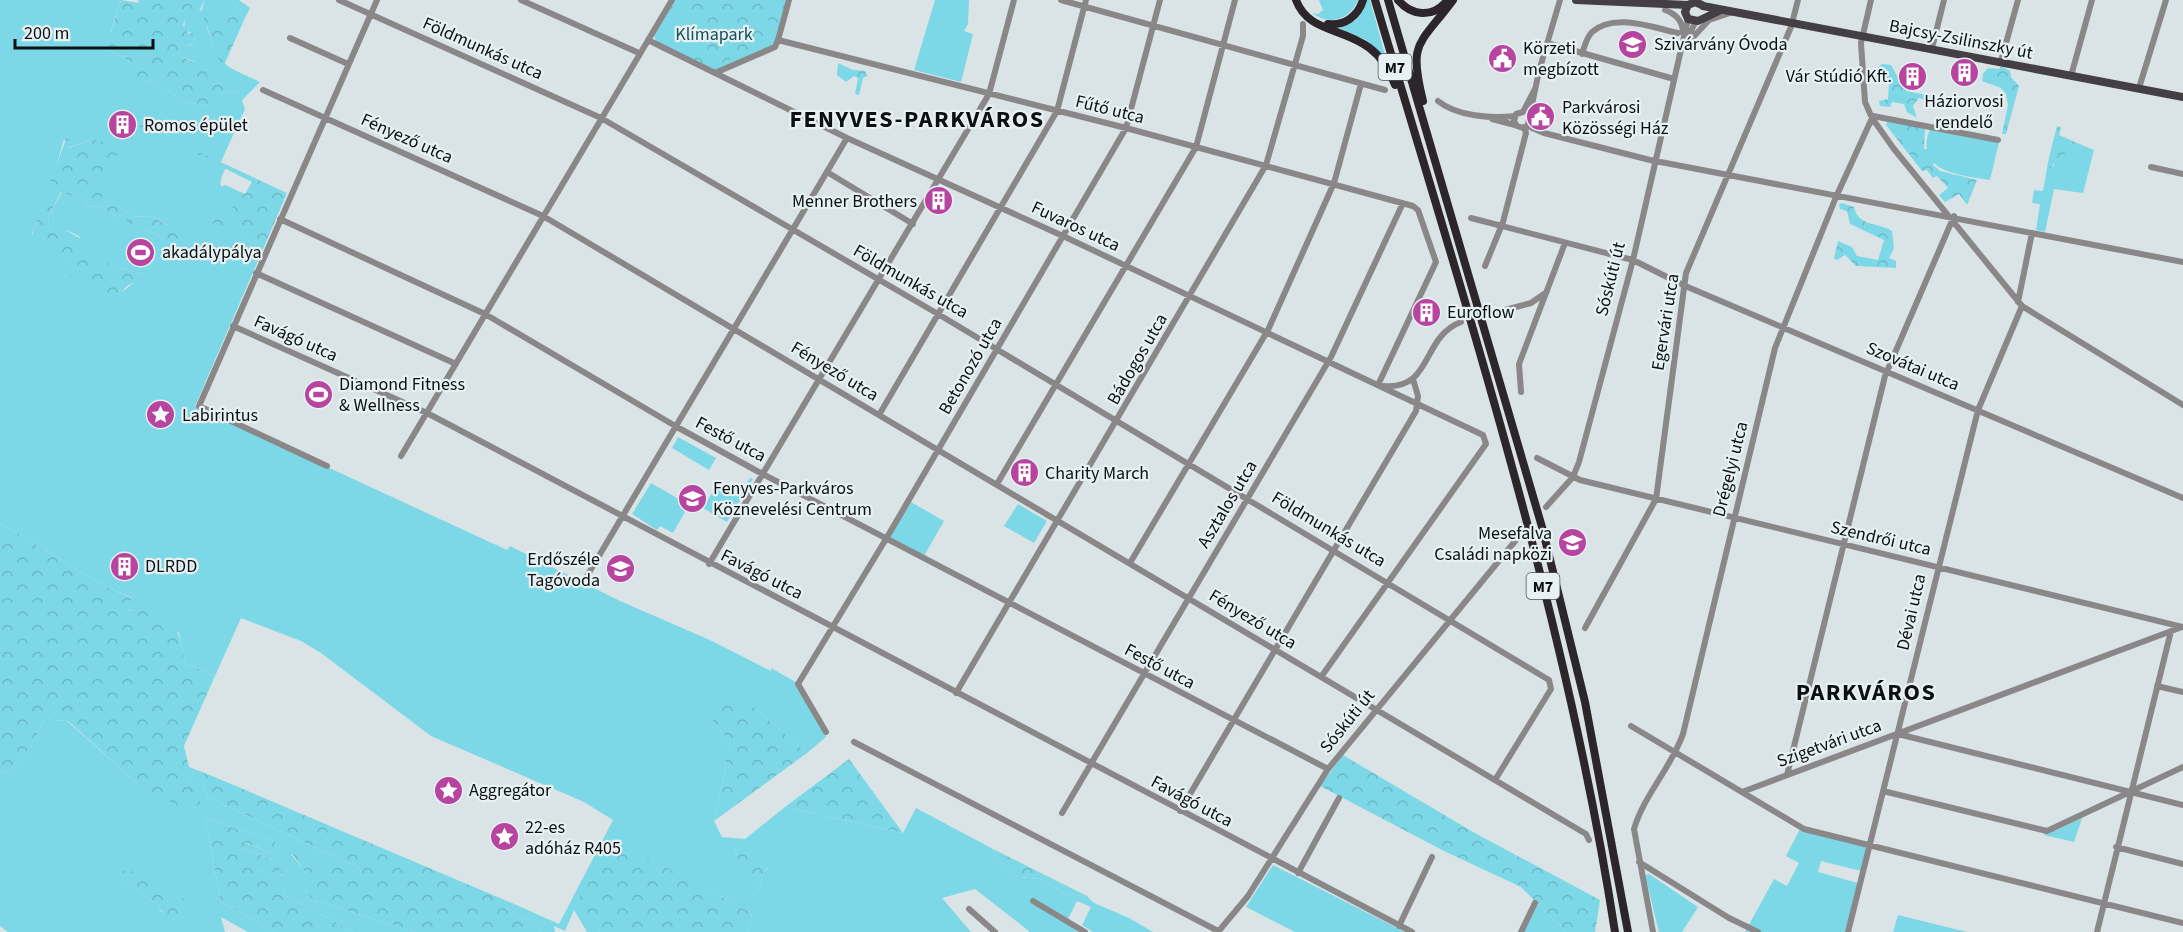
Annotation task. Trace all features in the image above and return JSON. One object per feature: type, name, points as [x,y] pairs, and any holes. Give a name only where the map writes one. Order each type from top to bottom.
[{"type":"highway","points":[[1298,0],[1308,15],[1331,25],[1344,23],[1355,16],[1363,0]]},
{"type":"highway","points":[[1298,0],[1302,13],[1312,21],[1355,37],[1381,57],[1393,78],[1403,112],[1413,130]]},
{"type":"highway","name":"M7","points":[[1375,0],[1503,439],[1556,636],[1590,786],[1615,932]]},
{"type":"highway","name":"M7","points":[[1388,0],[1530,488],[1566,622],[1608,813],[1628,932]]},
{"type":"highway","points":[[1398,0],[1411,11],[1427,14],[1441,8],[1448,0]]},
{"type":"highway","points":[[1424,122],[1423,101],[1415,66],[1416,52],[1423,38],[1453,0]]},
{"type":"main road","points":[[1576,0],[1641,2],[1693,18]]},
{"type":"main road","name":"Bajcsy-Zsilinszky út","points":[[1641,2],[1696,3],[1733,12],[2183,97]]},
{"type":"main road","points":[[1693,18],[1696,3]]},
{"type":"main road","points":[[1693,18],[1696,3]]},
{"type":"main road","name":"Bajcsy-Zsilinszky út","points":[[1693,18],[1715,11],[1733,12]]},
{"type":"street","name":"Földmunkás utca","points":[[339,0],[601,118],[938,314],[1450,619]]},
{"type":"street","points":[[327,466],[199,406],[377,0]]},
{"type":"street","points":[[521,0],[639,53]]},
{"type":"street","points":[[401,456],[672,0]]},
{"type":"street","points":[[715,73],[776,47],[789,0]]},
{"type":"street","points":[[710,564],[989,94],[1014,0]]},
{"type":"street","points":[[1060,0],[1086,3],[1385,90]]},
{"type":"street","name":"Betonozó utca","points":[[826,732],[798,684],[886,540],[1126,128],[1160,0]]},
{"type":"street","points":[[997,484],[1196,147],[1235,0]]},
{"type":"street","points":[[1485,266],[1502,226],[1547,42],[1560,0]]},
{"type":"street","name":"Egervári utca","points":[[1585,628],[1656,499],[1683,285],[1792,23],[1798,0]]},
{"type":"street","points":[[1871,0],[1862,36],[1863,90],[1872,118],[2020,304],[2183,405]]},
{"type":"street","points":[[1932,48],[1944,0]]},
{"type":"street","points":[[2001,61],[2018,0]]},
{"type":"street","points":[[2072,76],[2092,0]]},
{"type":"street","points":[[2139,88],[2166,0]]},
{"type":"street","points":[[879,415],[1057,111],[1086,3]]},
{"type":"street","points":[[1665,10],[1675,15],[1681,22],[1683,49]]},
{"type":"street","points":[[1683,49],[1693,34],[1709,20],[1733,12]]},
{"type":"street","name":"Sóskúti út","points":[[1546,507],[1573,477],[1632,260],[1674,79],[1693,18]]},
{"type":"street","points":[[1582,54],[1592,32],[1606,24],[1624,23],[1678,33]]},
{"type":"street","name":"Bádogos utca","points":[[956,693],[1191,297],[1266,165],[1296,64],[1303,36],[1303,24]]},
{"type":"street","points":[[291,38],[348,64]]},
{"type":"street","name":"Fuvaros utca","points":[[648,40],[847,138],[1063,236],[1483,435],[1486,444],[1388,582]]},
{"type":"street","name":"Fűtő utca","points":[[778,40],[1126,128],[1403,202]]},
{"type":"street","points":[[1547,42],[1674,79]]},
{"type":"street","points":[[1486,116],[1515,116],[1522,112],[1538,83]]},
{"type":"street","points":[[1130,563],[1267,333],[1334,183],[1361,84]]},
{"type":"street","name":"Fényező utca","points":[[263,90],[543,216],[1586,834],[1589,840]]},
{"type":"street","points":[[1438,101],[1444,106],[1515,125],[1526,124]]},
{"type":"street","points":[[1522,112],[1526,124],[1544,133],[1656,161],[2183,262]]},
{"type":"street","points":[[1515,116],[1515,125]]},
{"type":"street","points":[[1872,118],[1876,116],[1998,140]]},
{"type":"street","name":"Drégelyi utca","points":[[1639,862],[1634,829],[1676,754],[1683,734],[1782,326],[1872,118]]},
{"type":"street","points":[[587,576],[847,138]]},
{"type":"street","points":[[2151,167],[2183,174]]},
{"type":"street","points":[[827,172],[913,224]]},
{"type":"street","points":[[1403,202],[1418,210],[1436,259],[1378,385],[1397,386],[1413,379],[1424,365],[1439,335],[1461,321]]},
{"type":"street","name":"Asztalos utca","points":[[1062,813],[1329,361],[1403,202]]},
{"type":"street","points":[[1787,775],[1842,544],[1887,371],[1952,217]]},
{"type":"street","points":[[1471,218],[1632,260]]},
{"type":"street","name":"Festő utca","points":[[280,219],[485,314],[677,427],[764,475],[1328,769]]},
{"type":"street","name":"Dévai utca","points":[[1848,932],[1978,410],[2020,304],[2032,233]]},
{"type":"street","points":[[1521,392],[1519,364],[1565,243]]},
{"type":"street","name":"Szovátai utca","points":[[1632,260],[1683,285],[2183,498]]},
{"type":"street","points":[[256,273],[456,364]]},
{"type":"street","points":[[1486,315],[1531,303],[1545,293]]},
{"type":"street","name":"Favágó utca","points":[[233,326],[427,413],[1412,932]]},
{"type":"street","points":[[1180,811],[1416,411],[1418,403],[1416,383],[1413,379]]},
{"type":"street","points":[[1537,458],[1573,477]]},
{"type":"street","name":"Szendrői utca","points":[[1573,477],[2183,627]]},
{"type":"street","name":"Sóskúti út","points":[[1218,932],[1248,896],[1328,769],[1516,540]]},
{"type":"street","points":[[1321,677],[1388,582]]},
{"type":"street","points":[[1450,619],[1549,680],[1551,689],[1495,780]]},
{"type":"street","name":"Szigetvári utca","points":[[1742,792],[2183,627]]},
{"type":"street","points":[[2097,932],[2116,847],[2171,631]]},
{"type":"street","points":[[2157,686],[2183,692]]},
{"type":"street","points":[[1631,726],[1804,829],[2183,923]]},
{"type":"street","points":[[1898,734],[2183,806]]},
{"type":"street","points":[[854,742],[1218,932]]},
{"type":"street","points":[[1883,791],[2042,831],[2055,829],[2183,767]]},
{"type":"street","points":[[1298,873],[1339,798]]},
{"type":"street","points":[[2116,847],[2183,864]]},
{"type":"street","points":[[1399,926],[1431,857]]},
{"type":"street","points":[[1639,862],[1653,932]]},
{"type":"street","points":[[1639,862],[1729,918],[1758,932]]},
{"type":"street","points":[[1034,901],[1085,932]]},
{"type":"street","points":[[1521,932],[1535,903]]},
{"type":"street","points":[[969,909],[995,932]]},
{"type":"green space","points":[[0,0],[121,0],[111,31],[110,50],[141,67],[147,80],[167,89],[180,100],[208,107],[224,92],[239,93],[221,82],[213,85],[193,61],[180,56],[178,52],[195,42],[194,35],[184,29],[185,19],[202,10],[204,0],[239,0],[250,8],[245,18],[236,7],[231,17],[211,18],[206,25],[219,57],[229,67],[260,82],[242,100],[245,109],[220,164],[226,167],[221,186],[237,204],[231,203],[236,212],[227,217],[204,218],[256,244],[250,259],[257,263],[195,406],[507,550],[510,546],[620,601],[712,641],[771,671],[771,668],[801,685],[826,737],[807,753],[755,708],[713,722],[729,740],[730,752],[725,758],[726,767],[714,821],[722,837],[745,839],[785,807],[903,833],[916,808],[993,849],[997,859],[1019,877],[1041,879],[1065,894],[1087,896],[1094,903],[1129,918],[1153,932],[1093,932],[1082,925],[1091,907],[1077,901],[1066,923],[1078,932],[1030,932],[975,889],[942,898],[971,932],[748,932],[752,913],[608,838],[592,918],[600,932],[587,932],[574,910],[565,931],[554,926],[555,932],[540,932],[538,926],[514,915],[512,903],[559,924],[613,820],[584,802],[431,736],[321,653],[301,641],[241,618],[215,676],[185,663],[179,633],[124,607],[132,598],[103,585],[0,523]],"holes":[[[64,139],[67,148],[94,139],[100,199],[120,207],[133,217],[153,217],[183,237],[169,238],[154,234],[126,219],[122,214],[116,217],[99,206],[90,207],[83,199],[62,192],[49,215],[48,229],[51,231],[67,230],[80,237],[83,249],[116,267],[143,274],[115,299],[68,262],[66,257],[44,238],[34,244],[32,233],[53,178]],[[735,847],[768,868],[763,873],[759,890],[739,867]]]},
{"type":"green space","points":[[121,0],[139,3],[138,0],[204,0],[198,15],[185,19],[183,25],[188,33],[194,34],[195,42],[187,46],[200,53],[181,50],[178,53],[202,66],[213,85],[224,81],[241,88],[239,93],[224,92],[213,104],[227,108],[225,112],[214,112],[208,107],[180,100],[167,89],[147,80],[143,88],[136,87],[131,70],[139,66],[110,50],[107,45]]},
{"type":"green space","name":"Klímapark","points":[[675,0],[787,0],[774,45],[714,71],[656,42],[654,35]]},
{"type":"green space","points":[[675,0],[704,0],[706,6],[701,13],[688,11],[676,15],[670,8]]},
{"type":"green space","points":[[723,0],[787,0],[780,24],[765,19],[764,24],[779,29],[778,32],[766,33],[762,38],[763,47],[716,65],[714,71],[692,60],[698,42],[706,36],[703,20],[716,11]]},
{"type":"green space","points":[[935,0],[969,0],[968,24],[964,31],[973,34],[961,82],[914,70]]},
{"type":"green space","points":[[1319,0],[1358,0],[1350,12],[1332,20],[1312,13],[1318,14],[1323,10]]},
{"type":"green space","points":[[1366,0],[1370,0],[1386,59],[1366,40],[1339,28],[1356,20]]},
{"type":"green space","points":[[236,7],[245,18],[224,65],[217,57],[207,26],[202,33],[200,31],[204,17],[216,17],[221,13],[230,17]]},
{"type":"green space","points":[[838,63],[853,70],[865,71],[867,76],[863,78],[859,95],[855,94],[858,78],[854,76],[846,82],[837,75]]},
{"type":"green space","points":[[1882,64],[1891,65],[1897,76],[1908,75],[1906,91],[1938,97],[1935,104],[1919,98],[1913,106],[1917,118],[1907,112],[1904,104],[1892,102],[1890,107],[1880,106],[1879,101],[1888,99],[1889,84],[1872,81],[1872,73]]},
{"type":"green space","points":[[2001,66],[2010,71],[2011,77],[2019,86],[2006,134],[2002,134],[2008,105],[2006,94],[2001,88],[1982,81],[1983,74],[1988,68],[1999,69]]},
{"type":"green space","points":[[1888,120],[1925,128],[1924,149],[1940,149],[1933,165],[1940,171],[1977,180],[1967,205],[1959,194],[1945,202],[1939,195],[1948,188],[1937,176],[1933,178],[1927,170],[1922,171],[1886,125]]},
{"type":"green space","points":[[141,125],[287,193],[257,263],[250,259],[256,244],[204,219],[204,215],[212,212],[227,217],[235,212],[231,203],[236,203],[235,200],[220,187],[225,185],[245,194],[252,182],[192,152],[188,157],[183,155],[185,151],[162,141],[163,138],[139,127]]},
{"type":"green space","points":[[2057,126],[2061,128],[2059,135],[2084,146],[2079,149],[2070,142],[2070,149],[2050,169],[2048,162]]},
{"type":"green space","points":[[1930,129],[1999,142],[1990,180],[1953,173],[1934,163],[1928,154],[1926,143]]},
{"type":"green space","points":[[67,136],[70,136],[68,148],[94,139],[119,149],[101,199],[120,207],[133,217],[151,216],[193,240],[191,247],[185,247],[128,222],[122,214],[116,217],[99,206],[90,207],[83,199],[61,192],[49,215],[48,229],[66,230],[84,241],[83,249],[116,267],[143,274],[141,279],[127,286],[112,303],[67,273],[62,267],[68,262],[66,257],[51,248],[44,238],[39,246],[30,244]]},
{"type":"green space","points":[[2071,142],[2079,149],[2084,146],[2094,150],[2083,193],[2054,189],[2045,232],[2036,230],[2040,204],[2032,203],[2034,190],[2043,191],[2048,162],[2053,167],[2055,161],[2063,155]]},
{"type":"green space","points":[[1839,204],[1854,207],[1856,213],[1864,221],[1892,231],[1894,248],[1889,258],[1896,261],[1896,268],[1856,266],[1845,255],[1837,260],[1834,258],[1838,241],[1852,247],[1857,256],[1878,260],[1884,240],[1850,224],[1847,211],[1840,209]]},
{"type":"green space","points":[[678,437],[716,458],[709,470],[672,448]]},
{"type":"green space","points":[[750,478],[753,479],[727,522],[703,508],[719,481],[740,494]]},
{"type":"green space","points":[[651,483],[689,505],[673,533],[660,526],[657,530],[632,514]]},
{"type":"green space","points":[[911,502],[944,521],[924,556],[889,539]]},
{"type":"green space","points":[[1018,504],[1047,521],[1034,543],[1004,526]]},
{"type":"green space","points":[[0,523],[103,585],[133,599],[125,607],[131,611],[145,608],[164,619],[178,634],[185,663],[215,676],[184,746],[189,767],[197,770],[191,776],[190,784],[200,794],[200,808],[183,809],[138,784],[68,721],[45,719],[27,752],[6,773],[0,770]]},
{"type":"green space","points":[[716,702],[755,708],[807,753],[714,821],[726,767],[725,758],[730,751],[729,740],[713,722]]},
{"type":"green space","points":[[45,719],[67,721],[138,784],[190,784],[191,776],[197,770],[205,773],[202,779],[208,797],[361,869],[360,873],[291,854],[310,878],[306,893],[313,900],[415,932],[354,932],[284,895],[282,882],[255,866],[283,875],[274,861],[243,848],[244,842],[277,855],[277,843],[205,818],[221,902],[275,932],[248,932],[221,917],[225,932],[8,932],[0,926],[0,770],[6,773],[27,752]],"holes":[[[123,880],[196,908],[161,912],[158,905]]]},
{"type":"green space","points":[[1343,755],[1473,832],[1600,900],[1595,932],[1566,932],[1521,887],[1446,852],[1320,786]]},
{"type":"green space","points":[[849,759],[903,833],[785,807]]},
{"type":"green space","points":[[205,773],[512,903],[514,915],[538,926],[540,932],[415,932],[313,900],[306,893],[309,878],[289,849],[360,873],[361,869],[208,797],[202,779]]},
{"type":"green space","points":[[205,818],[277,843],[277,855],[245,842],[243,848],[274,861],[284,875],[258,868],[283,882],[284,895],[354,932],[275,932],[221,902]]},
{"type":"green space","points":[[2082,818],[2074,842],[2044,835],[2045,832],[2057,830]]},
{"type":"green space","points":[[1800,829],[1867,846],[1861,871],[1821,861],[1818,872],[1858,883],[1846,932],[1745,932],[1774,879],[1787,886],[1799,863],[1786,856]]},
{"type":"green space","points":[[608,837],[752,913],[748,932],[600,932],[578,900]]},
{"type":"green space","points":[[749,842],[770,865],[763,873],[759,890],[739,868],[735,847]]},
{"type":"green space","points":[[993,849],[1087,896],[1065,894],[1041,879],[1019,877],[997,859]]},
{"type":"green space","points":[[1273,865],[1405,932],[1295,932],[1246,907]]},
{"type":"green space","points":[[129,870],[176,893],[196,908],[184,922],[161,911],[158,905],[123,880],[117,872]]},
{"type":"green space","points":[[1649,874],[1698,907],[1682,932],[1659,932],[1645,875]]},
{"type":"green space","points":[[1538,904],[1566,932],[1522,932]]},
{"type":"green space","points":[[1898,915],[1967,932],[1893,932]]},
{"type":"place","name":"Szivárvány Óvoda","points":[[1633,44]]},
{"type":"place","name":"Körzeti megbízott","points":[[1502,58]]},
{"type":"place","name":"Háziorvosi rendelő","points":[[1964,72]]},
{"type":"place","name":"Vár Stúdió Kft.","points":[[1913,76]]},
{"type":"place","name":"Parkvárosi Közösségi Ház","points":[[1541,117]]},
{"type":"place","name":"Romos épület","points":[[123,125]]},
{"type":"place","name":"Menner Brothers","points":[[938,201]]},
{"type":"place","name":"akadálypálya","points":[[141,252]]},
{"type":"place","name":"Euroflow","points":[[1426,312]]},
{"type":"place","name":"Diamond Fitness & Wellness","points":[[318,394]]},
{"type":"place","name":"Labirintus","points":[[161,415]]},
{"type":"place","name":"Charity March","points":[[1024,473]]},
{"type":"place","name":"Fenyves-Parkváros Köznevelési Centrum","points":[[692,498]]},
{"type":"place","name":"Mesefalva Családi napközi","points":[[1573,543]]},
{"type":"place","name":"DLRDD","points":[[124,566]]},
{"type":"place","name":"Erdőszéle Tagóvoda","points":[[621,569]]},
{"type":"place","name":"Aggregátor","points":[[448,790]]},
{"type":"place","name":"22-es adóház R405","points":[[504,837]]},
{"type":"district","name":"FENYVES-PARKVÁROS","points":[[917,119]]},
{"type":"district","name":"PARKVÁROS","points":[[1866,692]]}]
